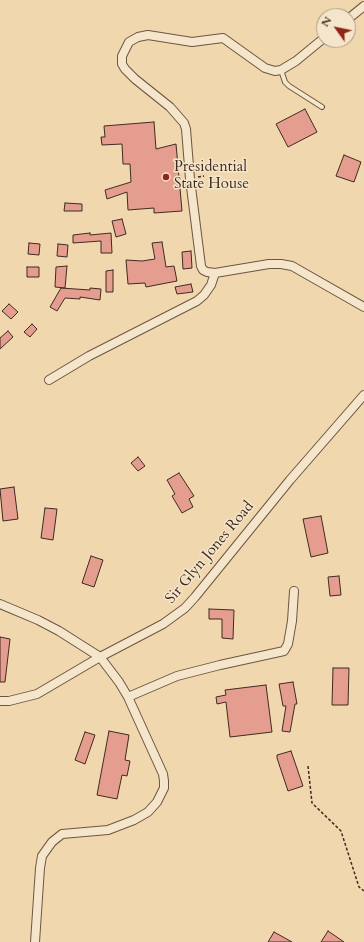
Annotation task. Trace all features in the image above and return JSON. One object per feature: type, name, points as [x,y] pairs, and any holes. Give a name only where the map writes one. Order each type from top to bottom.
[{"type":"street","points":[[356,12],[364,6]]},
{"type":"street","points":[[316,45],[296,61],[281,70],[270,70],[265,68],[223,38],[192,42],[148,35],[138,37],[129,42],[122,56],[125,69],[170,107],[184,123],[186,129],[190,179],[201,266],[203,270],[215,273],[268,264],[292,266],[364,307]]},
{"type":"street","points":[[49,380],[89,356],[197,301],[204,295],[215,273]]},
{"type":"street","name":"Sir Glyn Jones Road","points":[[0,701],[9,701],[37,694],[100,657],[163,624],[185,608],[290,480],[364,395]]},
{"type":"street","points":[[128,697],[177,676],[284,651],[288,644],[292,621],[294,591]]},
{"type":"street","points":[[0,604],[38,620],[59,631],[100,657],[116,677],[128,697],[163,774],[164,788],[157,802],[148,812],[134,820],[108,830],[62,834],[52,842],[42,856],[35,942]]},
{"type":"lane","points":[[281,70],[285,82],[289,86],[322,107]]},
{"type":"path","points":[[308,766],[312,804],[341,831],[359,887],[364,891]]},
{"type":"building","points":[[305,109],[317,132],[288,147],[276,124]]},
{"type":"building","points":[[154,122],[156,149],[176,144],[182,211],[154,213],[154,208],[128,210],[127,192],[107,199],[105,190],[131,182],[130,164],[123,164],[122,144],[102,145],[101,137],[105,137],[104,126]]},
{"type":"building","points":[[344,155],[361,162],[354,182],[336,176]]},
{"type":"building","points":[[65,203],[82,204],[82,211],[64,211]]},
{"type":"building","points":[[122,219],[126,234],[116,237],[112,221]]},
{"type":"building","points":[[90,233],[90,235],[111,233],[112,253],[101,253],[101,241],[73,243],[73,235]]},
{"type":"building","points":[[162,242],[166,267],[174,266],[177,281],[146,287],[145,283],[128,284],[126,260],[142,261],[155,259],[152,243]]},
{"type":"building","points":[[29,243],[40,244],[39,255],[28,254]]},
{"type":"building","points":[[58,244],[68,245],[67,257],[57,256]]},
{"type":"building","points":[[191,251],[192,268],[183,269],[182,252]]},
{"type":"building","points":[[67,266],[65,288],[55,287],[56,267]]},
{"type":"building","points":[[27,267],[39,267],[39,277],[27,277]]},
{"type":"building","points":[[113,270],[113,292],[106,292],[106,271]]},
{"type":"building","points":[[191,284],[193,292],[177,294],[175,287]]},
{"type":"building","points":[[61,288],[90,290],[90,288],[101,289],[100,300],[80,297],[80,299],[65,298],[57,311],[50,307]]},
{"type":"building","points":[[9,304],[18,312],[11,319],[2,311]]},
{"type":"building","points":[[32,324],[37,329],[30,337],[24,332]]},
{"type":"building","points":[[8,331],[13,337],[0,349],[0,338]]},
{"type":"building","points":[[138,457],[145,466],[138,471],[131,463]]},
{"type":"building","points":[[179,473],[194,496],[189,499],[193,507],[182,513],[172,496],[175,494],[167,480]]},
{"type":"building","points":[[14,487],[18,519],[3,521],[0,489]]},
{"type":"building","points":[[45,508],[57,509],[53,540],[41,538]]},
{"type":"building","points":[[321,516],[328,553],[311,557],[303,519]]},
{"type":"building","points":[[91,556],[103,560],[94,587],[82,583]]},
{"type":"building","points":[[339,576],[341,595],[330,596],[328,577]]},
{"type":"building","points":[[209,609],[234,610],[233,639],[222,638],[222,619],[209,619]]},
{"type":"building","points":[[0,637],[10,639],[5,682],[0,682]]},
{"type":"building","points":[[333,668],[349,668],[348,705],[332,705]]},
{"type":"building","points":[[293,682],[297,704],[295,704],[290,732],[282,731],[286,706],[283,706],[279,684]]},
{"type":"building","points":[[266,685],[272,732],[230,737],[226,702],[217,704],[216,697],[226,695],[225,690]]},
{"type":"building","points":[[109,731],[129,735],[125,760],[130,761],[127,776],[122,775],[117,799],[97,795]]},
{"type":"building","points":[[85,732],[95,735],[85,764],[75,760]]},
{"type":"building","points":[[291,751],[303,786],[288,791],[277,755]]},
{"type":"building","points":[[328,931],[344,942],[321,942]]},
{"type":"building","points":[[274,932],[292,942],[268,942]]},
{"type":"place","name":"Presidential State House","points":[[166,177]]}]
